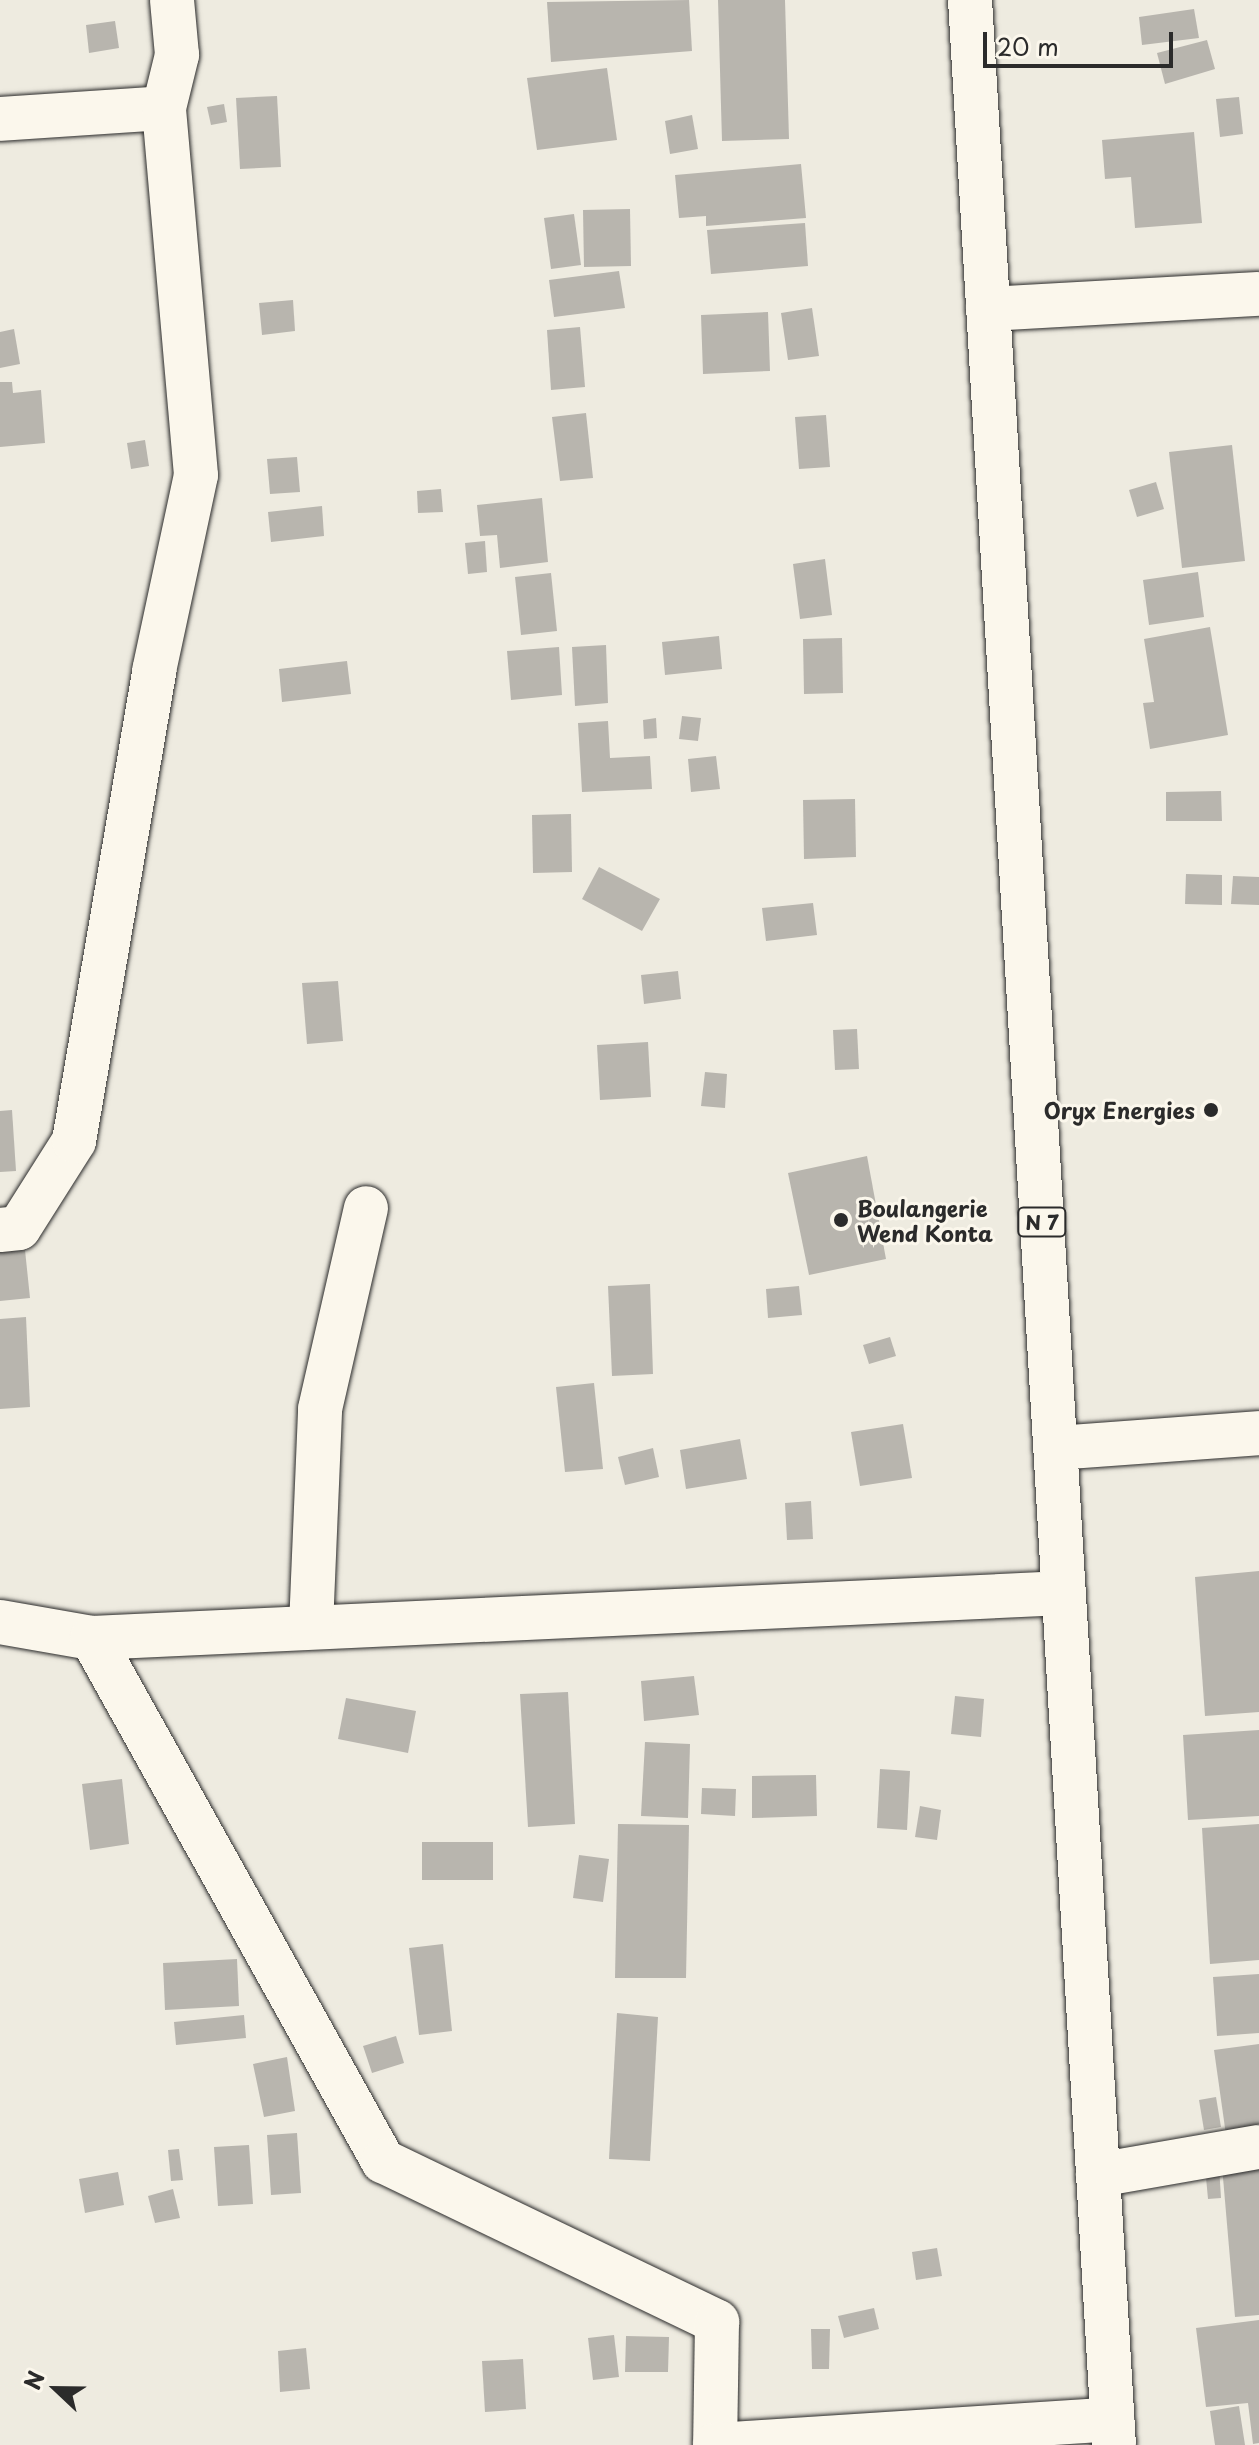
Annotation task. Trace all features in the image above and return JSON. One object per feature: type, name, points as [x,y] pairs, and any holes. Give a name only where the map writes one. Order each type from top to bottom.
[{"type":"main road","points":[[0,1230],[19,1228],[74,1141],[154,671],[196,475],[164,108],[177,55],[172,0]]},
{"type":"main road","name":"N 7","points":[[970,0],[1113,2432]]},
{"type":"main road","points":[[0,119],[164,108]]},
{"type":"main road","points":[[988,309],[1259,294]]},
{"type":"main road","points":[[311,1627],[320,1409],[366,1208]]},
{"type":"main road","points":[[1056,1448],[1259,1433]]},
{"type":"main road","points":[[0,1622],[92,1638],[1064,1593]]},
{"type":"main road","points":[[92,1638],[383,2161],[717,2322],[715,2445],[1113,2432]]},
{"type":"main road","points":[[1098,2175],[1259,2147]]},
{"type":"building","points":[[689,0],[692,51],[551,62],[547,2]]},
{"type":"building","points":[[718,0],[785,0],[789,139],[722,141]]},
{"type":"building","points":[[1194,9],[1199,38],[1142,45],[1139,17]]},
{"type":"building","points":[[115,21],[119,48],[89,53],[86,25]]},
{"type":"building","points":[[1207,40],[1215,69],[1165,84],[1157,53]]},
{"type":"building","points":[[607,68],[617,140],[537,150],[527,78]]},
{"type":"building","points":[[277,96],[281,167],[240,169],[236,98]]},
{"type":"building","points":[[1239,97],[1243,134],[1220,137],[1216,99]]},
{"type":"building","points":[[224,104],[227,122],[211,125],[207,107]]},
{"type":"building","points":[[692,115],[698,149],[670,154],[665,121]]},
{"type":"building","points":[[1194,132],[1202,223],[1135,228],[1131,177],[1105,179],[1102,140]]},
{"type":"building","points":[[801,164],[806,218],[706,226],[706,216],[679,218],[675,175]]},
{"type":"building","points":[[630,209],[631,266],[584,267],[583,210]]},
{"type":"building","points":[[574,214],[581,265],[551,269],[544,218]]},
{"type":"building","points":[[805,223],[808,266],[711,274],[707,230]]},
{"type":"building","points":[[619,271],[625,308],[554,317],[549,280]]},
{"type":"building","points":[[293,300],[295,331],[262,335],[259,303]]},
{"type":"building","points":[[812,308],[819,356],[788,360],[781,313]]},
{"type":"building","points":[[768,312],[770,371],[703,374],[701,315]]},
{"type":"building","points":[[580,327],[585,387],[551,390],[547,330]]},
{"type":"building","points":[[14,329],[20,364],[0,368],[0,332]]},
{"type":"building","points":[[0,382],[12,382],[13,393],[41,390],[45,443],[0,447]]},
{"type":"building","points":[[586,413],[593,478],[560,481],[552,417]]},
{"type":"building","points":[[826,415],[830,467],[799,469],[795,417]]},
{"type":"building","points":[[145,440],[149,466],[131,469],[127,443]]},
{"type":"building","points":[[1232,445],[1245,561],[1182,568],[1169,452]]},
{"type":"building","points":[[297,457],[300,492],[270,494],[267,459]]},
{"type":"building","points":[[1156,482],[1164,509],[1137,517],[1129,490]]},
{"type":"building","points":[[441,489],[443,512],[418,513],[417,491]]},
{"type":"building","points":[[542,498],[548,562],[500,568],[497,535],[480,536],[477,505]]},
{"type":"building","points":[[322,506],[324,536],[271,542],[268,512]]},
{"type":"building","points":[[485,541],[487,572],[468,574],[465,543]]},
{"type":"building","points":[[825,559],[832,615],[800,619],[793,564]]},
{"type":"building","points":[[1198,572],[1204,617],[1149,625],[1143,580]]},
{"type":"building","points":[[551,573],[557,631],[521,635],[515,577]]},
{"type":"building","points":[[1210,627],[1228,735],[1150,749],[1143,703],[1154,702],[1144,639]]},
{"type":"building","points":[[719,636],[722,669],[665,675],[662,642]]},
{"type":"building","points":[[842,638],[843,693],[804,694],[803,639]]},
{"type":"building","points":[[606,645],[608,703],[575,706],[572,647]]},
{"type":"building","points":[[559,647],[562,695],[511,700],[507,651]]},
{"type":"building","points":[[347,661],[351,694],[282,702],[279,669]]},
{"type":"building","points":[[682,716],[701,718],[698,741],[679,739]]},
{"type":"building","points":[[656,718],[657,738],[644,739],[643,720]]},
{"type":"building","points":[[608,721],[610,758],[650,756],[652,789],[582,792],[578,723]]},
{"type":"building","points":[[716,756],[720,789],[691,792],[688,759]]},
{"type":"building","points":[[1221,791],[1222,821],[1166,821],[1166,792]]},
{"type":"building","points":[[855,799],[856,857],[804,859],[803,800]]},
{"type":"building","points":[[571,814],[572,872],[533,873],[532,815]]},
{"type":"building","points":[[599,867],[660,899],[642,931],[582,899]]},
{"type":"building","points":[[1186,874],[1222,875],[1222,905],[1185,904]]},
{"type":"building","points":[[1233,876],[1259,877],[1259,905],[1231,904]]},
{"type":"building","points":[[813,903],[817,935],[766,941],[762,908]]},
{"type":"building","points":[[678,971],[681,999],[644,1004],[641,975]]},
{"type":"building","points":[[338,981],[343,1041],[307,1044],[302,983]]},
{"type":"building","points":[[857,1029],[859,1069],[835,1070],[833,1030]]},
{"type":"building","points":[[648,1042],[651,1097],[600,1100],[597,1045]]},
{"type":"building","points":[[705,1072],[727,1074],[725,1108],[701,1106]]},
{"type":"building","points":[[12,1110],[16,1171],[0,1172],[0,1111]]},
{"type":"building","points":[[867,1156],[886,1259],[809,1275],[788,1173]]},
{"type":"building","points":[[25,1250],[30,1298],[0,1301],[0,1252]]},
{"type":"building","points":[[650,1284],[653,1374],[612,1376],[608,1286]]},
{"type":"building","points":[[799,1286],[802,1315],[768,1318],[766,1289]]},
{"type":"building","points":[[26,1317],[30,1407],[0,1409],[0,1319]]},
{"type":"building","points":[[890,1337],[896,1356],[869,1364],[863,1345]]},
{"type":"building","points":[[594,1383],[603,1469],[565,1472],[556,1387]]},
{"type":"building","points":[[903,1424],[912,1478],[860,1486],[851,1432]]},
{"type":"building","points":[[740,1439],[747,1479],[686,1489],[680,1450]]},
{"type":"building","points":[[653,1448],[659,1477],[625,1485],[618,1457]]},
{"type":"building","points":[[811,1501],[813,1539],[787,1540],[785,1503]]},
{"type":"building","points":[[1259,1571],[1259,1712],[1205,1716],[1195,1577]]},
{"type":"building","points":[[694,1676],[699,1715],[644,1721],[641,1681]]},
{"type":"building","points":[[568,1692],[575,1824],[528,1827],[520,1694]]},
{"type":"building","points":[[955,1696],[984,1699],[981,1737],[951,1734]]},
{"type":"building","points":[[346,1698],[416,1711],[408,1753],[338,1739]]},
{"type":"building","points":[[1259,1730],[1259,1816],[1188,1820],[1183,1735]]},
{"type":"building","points":[[645,1742],[690,1744],[688,1818],[641,1816]]},
{"type":"building","points":[[880,1769],[910,1771],[907,1830],[877,1828]]},
{"type":"building","points":[[816,1775],[817,1816],[752,1818],[752,1776]]},
{"type":"building","points":[[122,1779],[129,1844],[90,1850],[82,1784]]},
{"type":"building","points":[[702,1788],[736,1789],[735,1816],[701,1814]]},
{"type":"building","points":[[920,1806],[941,1810],[937,1840],[915,1837]]},
{"type":"building","points":[[618,1824],[689,1825],[686,1978],[615,1978]]},
{"type":"building","points":[[1259,1824],[1259,1960],[1210,1964],[1202,1828]]},
{"type":"building","points":[[422,1842],[493,1842],[493,1880],[422,1880]]},
{"type":"building","points":[[579,1855],[609,1859],[603,1902],[573,1898]]},
{"type":"building","points":[[443,1944],[452,2031],[419,2035],[409,1948]]},
{"type":"building","points":[[237,1959],[239,2006],[165,2010],[163,1963]]},
{"type":"building","points":[[1259,1974],[1259,2033],[1217,2036],[1213,1977]]},
{"type":"building","points":[[617,2013],[658,2017],[650,2161],[609,2159]]},
{"type":"building","points":[[244,2015],[246,2038],[176,2045],[174,2022]]},
{"type":"building","points":[[396,2036],[404,2063],[372,2073],[363,2046]]},
{"type":"building","points":[[1259,2044],[1259,2130],[1226,2135],[1214,2050]]},
{"type":"building","points":[[287,2057],[295,2111],[264,2117],[253,2064]]},
{"type":"building","points":[[1216,2097],[1221,2127],[1204,2130],[1199,2100]]},
{"type":"building","points":[[297,2133],[301,2193],[271,2195],[267,2135]]},
{"type":"building","points":[[249,2145],[253,2204],[218,2206],[214,2147]]},
{"type":"building","points":[[179,2149],[183,2180],[171,2181],[168,2150]]},
{"type":"building","points":[[1259,2163],[1259,2315],[1235,2317],[1222,2166]]},
{"type":"building","points":[[1219,2166],[1221,2198],[1208,2199],[1205,2167]]},
{"type":"building","points":[[118,2172],[124,2205],[85,2213],[79,2179]]},
{"type":"building","points":[[173,2189],[180,2218],[155,2223],[148,2196]]},
{"type":"building","points":[[937,2248],[942,2276],[916,2280],[912,2252]]},
{"type":"building","points":[[874,2308],[879,2329],[844,2338],[838,2316]]},
{"type":"building","points":[[1259,2320],[1259,2443],[1253,2444],[1248,2403],[1206,2407],[1196,2328]]},
{"type":"building","points":[[811,2329],[830,2329],[829,2369],[812,2369]]},
{"type":"building","points":[[614,2335],[619,2377],[593,2380],[588,2338]]},
{"type":"building","points":[[626,2336],[669,2337],[668,2372],[625,2372]]},
{"type":"building","points":[[306,2348],[310,2389],[280,2392],[278,2351]]},
{"type":"building","points":[[523,2359],[526,2409],[485,2412],[482,2361]]},
{"type":"building","points":[[1239,2406],[1245,2445],[1215,2445],[1210,2411]]},
{"type":"place","name":"Oryx Energies","points":[[1211,1110]]},
{"type":"place","name":"Boulangerie Wend Konta","points":[[841,1220]]}]
